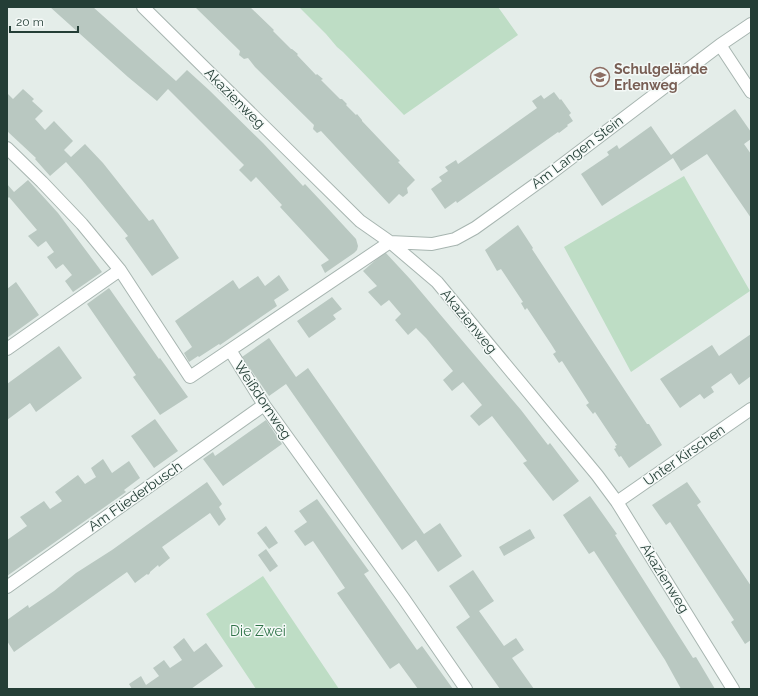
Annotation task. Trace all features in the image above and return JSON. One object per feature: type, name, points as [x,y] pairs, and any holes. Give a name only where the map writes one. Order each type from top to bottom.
[{"type":"street","name":"Akazienweg","points":[[142,7],[360,221],[390,242],[437,282],[597,475],[617,502],[733,689]]},
{"type":"street","name":"Am Langen Stein","points":[[390,242],[432,244],[455,239],[475,228],[550,174],[720,45],[751,24]]},
{"type":"street","points":[[720,45],[751,92]]},
{"type":"street","name":"Weißdornweg","points":[[7,148],[82,224],[120,270],[190,377],[230,350],[264,405],[395,587],[466,689]]},
{"type":"street","points":[[230,350],[390,242]]},
{"type":"street","points":[[7,349],[120,270]]},
{"type":"street","name":"Am Fliederbusch","points":[[7,587],[264,405]]},
{"type":"street","name":"Unter Kirschen","points":[[617,502],[751,409]]},
{"type":"green space","points":[[299,7],[498,7],[518,35],[404,115]]},
{"type":"green space","points":[[684,176],[750,291],[631,372],[564,247]]},
{"type":"green space","name":"Die Zwei","points":[[263,576],[339,689],[256,689],[206,614]]},
{"type":"building","points":[[50,7],[93,7],[176,81],[187,70],[263,143],[303,186],[305,184],[356,239],[358,246],[357,250],[325,273],[321,265],[329,260],[280,207],[282,205],[256,177],[251,182],[239,170],[244,165],[168,89],[157,101]]},
{"type":"building","points":[[195,7],[250,7],[291,49],[298,54],[297,55],[316,75],[317,74],[323,79],[321,80],[347,104],[346,105],[356,115],[357,114],[400,161],[398,162],[415,180],[407,188],[408,193],[403,197],[399,194],[389,204],[321,131],[317,133],[313,129],[314,125],[255,67],[248,58],[244,59],[239,55],[240,51]]},
{"type":"building","points":[[23,89],[34,99],[32,101],[43,111],[35,119],[45,130],[54,121],[73,141],[64,150],[71,157],[85,144],[103,163],[149,221],[153,219],[179,258],[152,276],[125,238],[128,236],[66,162],[50,176],[35,159],[36,158],[7,131],[7,93],[13,99]]},
{"type":"building","points":[[554,92],[571,113],[569,115],[573,121],[559,133],[558,132],[457,203],[456,201],[445,209],[431,189],[442,181],[439,177],[448,171],[445,167],[456,160],[458,164],[537,108],[532,101],[541,95],[544,99]]},
{"type":"building","points":[[735,109],[751,132],[751,139],[744,144],[751,154],[751,218],[707,154],[681,171],[673,158],[602,206],[581,174],[609,155],[607,152],[617,145],[619,149],[651,126],[671,155]]},
{"type":"building","points":[[28,180],[58,213],[102,272],[73,292],[65,281],[72,275],[63,264],[56,269],[47,257],[54,252],[46,241],[38,247],[28,236],[37,230],[9,197],[7,199],[7,184],[14,192]]},
{"type":"building","points":[[518,225],[533,248],[532,249],[662,445],[629,468],[614,449],[617,445],[595,412],[593,414],[586,405],[589,403],[562,361],[559,363],[553,354],[556,352],[551,344],[527,308],[525,310],[521,303],[523,302],[501,269],[497,271],[485,250]]},
{"type":"building","points":[[385,252],[411,280],[521,410],[548,445],[550,443],[579,481],[553,501],[523,463],[527,461],[492,416],[479,426],[470,416],[482,405],[463,382],[452,391],[443,380],[453,371],[426,338],[416,328],[408,335],[395,320],[401,314],[389,300],[381,306],[368,292],[377,286],[363,271]]},
{"type":"building","points":[[279,275],[289,290],[274,300],[277,306],[220,345],[219,344],[189,362],[184,353],[192,347],[175,321],[233,280],[239,289],[258,276],[265,286]]},
{"type":"building","points":[[16,282],[39,315],[7,338],[7,289]]},
{"type":"building","points":[[109,288],[188,397],[160,415],[133,377],[136,375],[87,304]]},
{"type":"building","points":[[332,297],[342,309],[333,315],[336,319],[309,338],[297,321]]},
{"type":"building","points":[[751,334],[751,376],[739,385],[731,373],[711,387],[714,392],[704,399],[700,394],[680,408],[660,379],[712,345],[719,356]]},
{"type":"building","points":[[269,338],[296,377],[308,368],[424,534],[440,523],[462,556],[438,572],[416,540],[402,550],[286,384],[269,396],[242,357]]},
{"type":"building","points":[[59,346],[82,378],[36,412],[30,403],[7,420],[7,384]]},
{"type":"building","points":[[155,419],[178,451],[154,468],[131,436]]},
{"type":"building","points":[[266,420],[282,444],[223,486],[203,459],[213,452],[215,456]]},
{"type":"building","points":[[103,459],[112,473],[129,461],[140,478],[124,490],[126,492],[7,576],[7,540],[27,526],[20,517],[44,501],[50,509],[62,501],[55,492],[78,475],[85,484],[96,477],[91,468]]},
{"type":"building","points":[[207,482],[222,504],[219,507],[226,519],[219,526],[210,513],[162,547],[170,558],[159,567],[158,565],[148,575],[147,574],[135,583],[127,572],[14,652],[7,641],[7,620],[28,605],[29,608],[54,591],[76,573],[112,550]]},
{"type":"building","points":[[687,482],[701,502],[697,505],[751,586],[751,640],[745,644],[731,622],[734,620],[670,522],[666,525],[652,505]]},
{"type":"building","points":[[590,496],[617,534],[615,535],[639,573],[693,658],[696,657],[715,689],[681,689],[665,660],[594,551],[589,554],[563,515]]},
{"type":"building","points":[[317,499],[369,571],[364,574],[417,650],[422,646],[453,689],[418,689],[399,663],[390,669],[337,593],[345,588],[313,541],[305,546],[294,531],[307,522],[299,511]]},
{"type":"building","points":[[266,526],[278,543],[269,549],[257,533]]},
{"type":"building","points":[[530,529],[535,538],[504,556],[499,547]]},
{"type":"building","points":[[266,549],[278,566],[270,572],[258,555]]},
{"type":"building","points":[[473,570],[494,601],[479,611],[504,646],[516,638],[524,650],[512,658],[534,689],[500,689],[456,627],[470,617],[449,586]]},
{"type":"building","points":[[184,638],[194,652],[206,643],[223,666],[191,689],[132,689],[129,684],[141,676],[146,685],[159,676],[153,668],[164,660],[170,668],[182,660],[173,647]]},
{"type":"place","name":"Schulgelände Erlenweg","points":[[600,77]]}]
